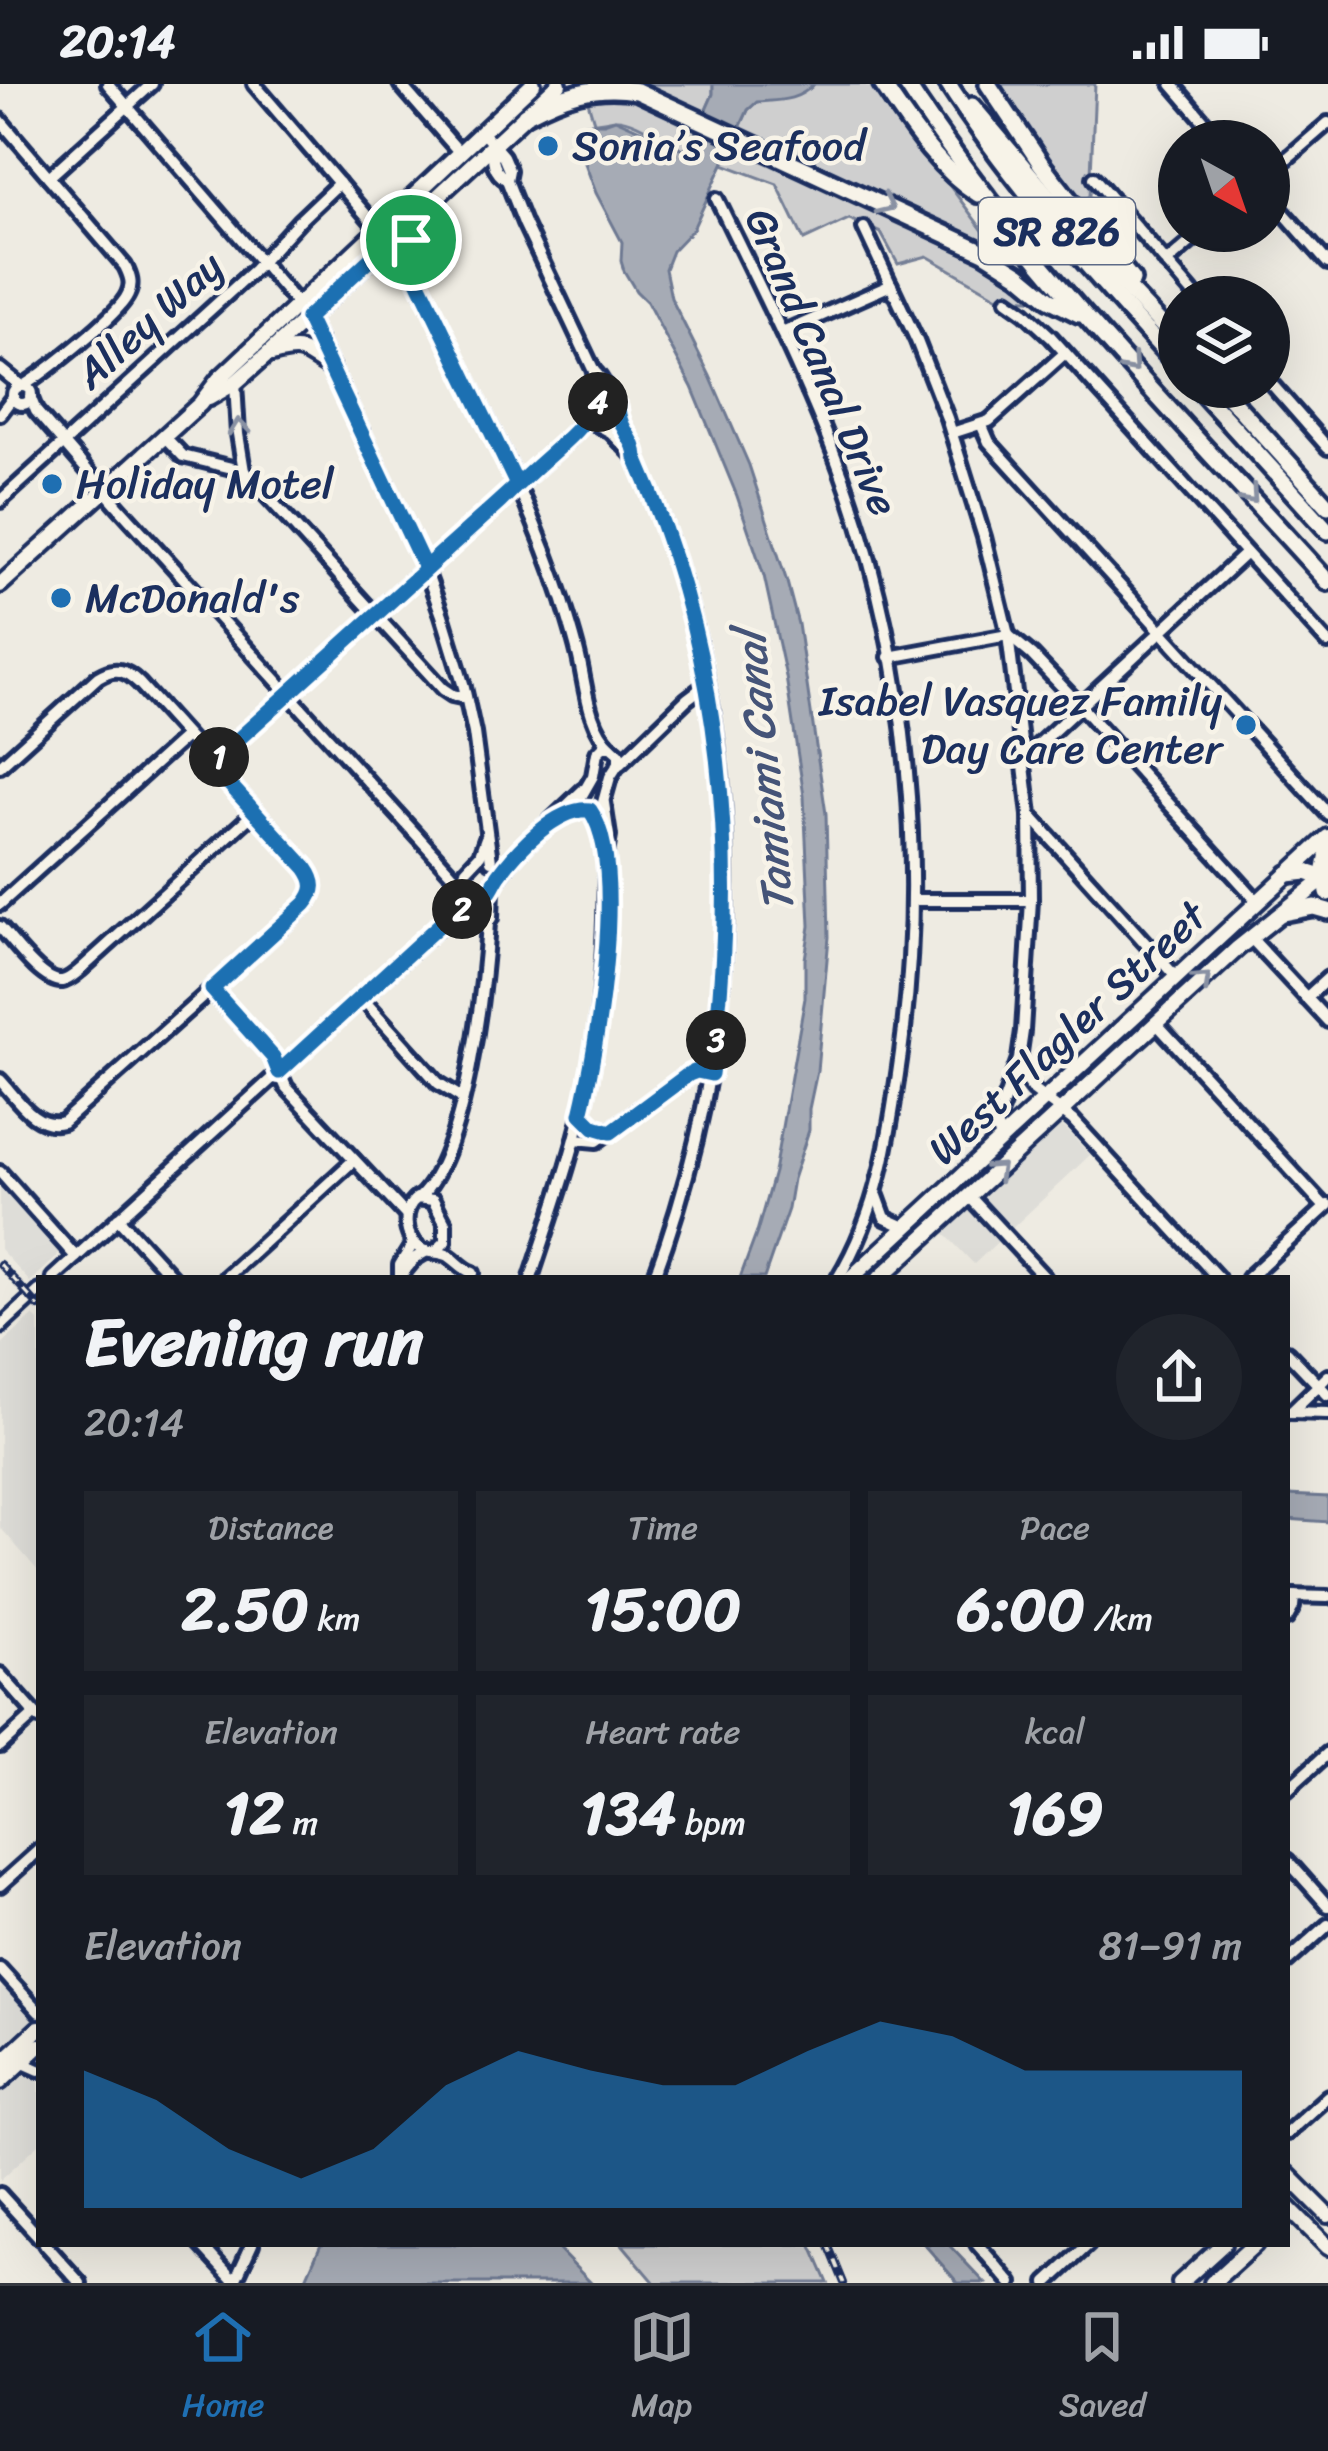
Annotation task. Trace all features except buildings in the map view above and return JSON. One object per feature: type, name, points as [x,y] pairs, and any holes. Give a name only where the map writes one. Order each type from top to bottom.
[{"type":"highway","points":[[882,84],[957,181],[989,201]]},
{"type":"highway","name":"SR 826","points":[[906,84],[989,201],[1090,320],[1328,582]]},
{"type":"highway","points":[[950,84],[1158,319]]},
{"type":"highway","name":"SR 826","points":[[950,84],[1023,190],[1158,343]]},
{"type":"highway","points":[[988,84],[1041,164],[1158,314]]},
{"type":"highway","points":[[525,115],[573,93],[604,87],[637,91],[985,252],[1049,299],[1090,320]]},
{"type":"highway","points":[[1216,408],[1328,531]]},
{"type":"highway","points":[[1239,408],[1328,506]]},
{"type":"highway","points":[[1288,874],[1306,872],[1327,881],[1328,852]]},
{"type":"highway","points":[[1283,913],[1328,910]]},
{"type":"main road","points":[[0,585],[200,404],[235,383],[267,355],[379,230],[533,84]]},
{"type":"main road","points":[[200,404],[219,379],[371,258],[559,84]]},
{"type":"main road","points":[[456,179],[460,152]]},
{"type":"main road","points":[[267,355],[299,349],[331,368]]},
{"type":"main road","name":"West Flagler Street","points":[[854,1275],[1328,837]]},
{"type":"main road","name":"West Flagler Street","points":[[881,1275],[1250,937],[1327,881]]},
{"type":"main road","points":[[1250,937],[1258,902]]},
{"type":"main road","points":[[1156,996],[1156,1023]]},
{"type":"main road","points":[[877,1275],[874,1267],[883,1250]]},
{"type":"main road","points":[[0,2064],[36,2031]]},
{"type":"main road","points":[[0,2082],[36,2052]]},
{"type":"main road","points":[[1290,2181],[1328,2215]]},
{"type":"main road","points":[[1290,2210],[1308,2197]]},
{"type":"main road","points":[[1290,2213],[1328,2247]]},
{"type":"main road","points":[[1180,2283],[1220,2247]]},
{"type":"main road","points":[[1212,2283],[1252,2247]]},
{"type":"street","points":[[108,84],[303,312],[425,568],[466,698],[492,862],[491,918],[478,1023],[462,1098],[432,1185],[407,1207],[412,1239],[400,1275]]},
{"type":"street","points":[[49,177],[152,84]]},
{"type":"street","points":[[254,84],[379,230]]},
{"type":"street","points":[[400,84],[460,152]]},
{"type":"street","points":[[1172,84],[1203,120]]},
{"type":"street","points":[[0,120],[125,266],[131,283],[123,303],[1,413]]},
{"type":"street","points":[[1290,156],[1328,123]]},
{"type":"street","points":[[482,132],[493,145],[492,160],[507,180],[594,371],[594,423],[636,458]]},
{"type":"street","points":[[1094,178],[1178,276]]},
{"type":"street","name":"Alley Way","points":[[0,501],[254,270],[339,183]]},
{"type":"street","name":"Grand Canal Drive","points":[[718,199],[818,414],[850,499],[890,657],[909,796],[912,900],[892,1123],[876,1193],[856,1249],[840,1275]]},
{"type":"street","points":[[1290,220],[1328,263]]},
{"type":"street","points":[[409,223],[417,260],[415,274]]},
{"type":"street","points":[[864,228],[917,341],[955,440],[1008,635],[1030,815],[1031,900],[1019,1059],[996,1123],[1000,1141]]},
{"type":"street","points":[[1166,262],[1178,252]]},
{"type":"street","points":[[371,258],[393,261],[415,274],[517,485],[560,593],[589,704],[601,736],[619,757],[617,766]]},
{"type":"street","points":[[782,333],[890,285]]},
{"type":"street","points":[[1007,300],[1065,352],[1328,643]]},
{"type":"street","points":[[955,440],[984,430],[1065,352]]},
{"type":"street","points":[[2,371],[442,861],[488,923]]},
{"type":"street","points":[[594,371],[618,408],[620,426],[636,451],[685,591],[721,771],[724,958],[711,1074],[682,1197],[655,1275]]},
{"type":"street","points":[[235,383],[244,471],[443,689],[466,698]]},
{"type":"street","points":[[211,764],[568,439],[602,400],[611,402]]},
{"type":"street","points":[[1290,405],[1328,448]]},
{"type":"street","points":[[568,439],[614,425],[618,417]]},
{"type":"street","points":[[984,430],[1328,814]]},
{"type":"street","points":[[164,436],[183,456],[244,471]]},
{"type":"street","points":[[1024,758],[1246,553]]},
{"type":"street","points":[[890,657],[1008,635],[1081,706],[1258,902]]},
{"type":"street","points":[[0,766],[98,676],[120,670],[135,679],[306,868],[314,883],[305,904],[68,1118],[53,1125],[35,1118],[0,1079]]},
{"type":"street","points":[[533,1275],[591,1068],[603,974],[608,781],[646,736],[707,685]]},
{"type":"street","points":[[589,704],[597,753],[581,800],[601,827],[606,854]]},
{"type":"street","points":[[0,904],[185,736]]},
{"type":"street","points":[[597,753],[603,747],[646,736]]},
{"type":"street","points":[[448,917],[493,886],[521,849],[586,787]]},
{"type":"street","points":[[557,817],[574,810],[598,809],[604,803]]},
{"type":"street","points":[[0,927],[41,972],[65,980],[255,812]]},
{"type":"street","points":[[1030,815],[1176,977]]},
{"type":"street","points":[[486,833],[503,846],[521,849]]},
{"type":"street","points":[[56,1275],[448,917],[486,833]]},
{"type":"street","points":[[442,861],[456,867],[492,862],[521,849]]},
{"type":"street","points":[[912,900],[1031,900]]},
{"type":"street","points":[[1250,937],[1328,1021]]},
{"type":"street","points":[[1306,998],[1328,979]]},
{"type":"street","points":[[212,989],[273,1057],[286,1087],[406,1215]]},
{"type":"street","points":[[361,997],[439,1083],[462,1098]]},
{"type":"street","points":[[1156,1023],[1327,1206],[1251,1275]]},
{"type":"street","points":[[1019,1059],[1024,1078],[1072,1120],[1215,1275]]},
{"type":"street","points":[[574,1139],[594,1142],[682,1079],[697,1071],[711,1074]]},
{"type":"street","points":[[682,1079],[707,1094]]},
{"type":"street","points":[[581,1114],[594,1127],[611,1132]]},
{"type":"street","points":[[228,1275],[354,1160]]},
{"type":"street","points":[[443,1162],[440,1195],[446,1238],[475,1275]]},
{"type":"street","points":[[0,1172],[76,1257]]},
{"type":"street","points":[[384,1191],[433,1201],[441,1211]]},
{"type":"street","points":[[876,1193],[886,1220],[905,1227]]},
{"type":"street","points":[[969,1196],[1042,1275]]},
{"type":"street","points":[[118,1218],[170,1275]]},
{"type":"street","points":[[401,1275],[415,1258],[441,1249],[446,1238]]},
{"type":"street","points":[[412,1239],[420,1249],[448,1256],[475,1275]]},
{"type":"street","points":[[0,1328],[36,1294]]},
{"type":"street","points":[[1290,1355],[1325,1386],[1290,1411]]},
{"type":"street","points":[[1290,1412],[1328,1413]]},
{"type":"street","points":[[1291,1596],[1328,1598]]},
{"type":"street","points":[[0,1674],[36,1715]]},
{"type":"street","points":[[0,1746],[36,1717]]},
{"type":"street","points":[[1290,1787],[1328,1753]]},
{"type":"street","points":[[0,1885],[36,1853]]},
{"type":"street","points":[[1290,1863],[1328,1906]]},
{"type":"street","points":[[1290,1959],[1328,1925]]},
{"type":"street","points":[[0,1970],[36,2009]]},
{"type":"street","points":[[21,2062],[36,2069]]},
{"type":"street","points":[[1290,2130],[1328,2096]]},
{"type":"street","points":[[0,2194],[36,2234]]},
{"type":"street","points":[[47,2247],[80,2283]]},
{"type":"street","points":[[203,2247],[234,2283],[251,2247]]},
{"type":"street","points":[[980,2247],[1011,2283]]},
{"type":"street","points":[[1047,2283],[1086,2247]]},
{"type":"shaded area","points":[[627,84],[713,84],[713,94],[704,114]]},
{"type":"shaded area","points":[[713,84],[814,84],[794,97],[757,102],[748,110],[693,229],[672,251],[665,269],[671,298],[749,465],[787,582],[798,624],[826,814],[829,937],[817,1071],[809,1130],[765,1275],[741,1275],[774,1172],[805,998],[810,926],[804,796],[786,677],[764,576],[737,496],[692,387],[647,302],[624,271],[622,242],[596,193],[579,134],[585,123],[615,119],[683,149],[691,144]]},
{"type":"shaded area","points":[[814,84],[874,84],[1005,254],[1003,258],[739,130],[756,102]]},
{"type":"shaded area","points":[[999,84],[1095,84],[1090,196],[1083,202],[1044,152]]},
{"type":"shaded area","points":[[586,95],[640,98],[699,125],[691,144],[683,149],[631,122],[594,122]]},
{"type":"shaded area","points":[[733,141],[983,257],[1040,300],[998,297],[927,256],[898,264],[881,233],[849,219],[804,240],[777,184],[723,164]]},
{"type":"shaded area","points":[[1060,1126],[1090,1155],[974,1264],[942,1231]]},
{"type":"shaded area","points":[[0,1187],[58,1252],[30,1282],[0,1249]]},
{"type":"shaded area","points":[[33,1316],[36,1319],[36,1569],[0,1527],[0,1346]]},
{"type":"shaded area","points":[[1290,1495],[1328,1497],[1328,1522],[1290,1519]]},
{"type":"shaded area","points":[[6,1983],[36,2022],[9,2050],[36,2080],[36,2147],[0,2180],[0,1989]]},
{"type":"shaded area","points":[[320,2247],[556,2247],[591,2283],[304,2283]]},
{"type":"shaded area","points":[[625,2247],[812,2247],[828,2283],[655,2283]]},
{"type":"shaded area","points":[[927,2247],[951,2247],[985,2283],[958,2283]]},
{"type":"railway","points":[[0,1264],[36,1304]]},
{"type":"railway","points":[[829,2247],[844,2283]]},
{"type":"place","name":"Sonia’s Seafood","points":[[548,146]]},
{"type":"place","name":"Holiday Motel","points":[[52,484]]},
{"type":"place","name":"McDonald's","points":[[61,598]]},
{"type":"place","name":"Isabel Vasquez Family Day Care Center","points":[[1246,725]]},
{"type":"route","points":[[411,240],[409,223],[307,318],[425,568],[500,502],[568,439],[596,404],[607,400],[618,408],[620,426],[636,451],[698,639],[717,742],[726,857],[724,958],[711,1074],[689,1074],[611,1132],[594,1127],[581,1114],[598,1016],[606,917],[606,854],[601,827],[590,810],[557,817],[518,852],[487,895],[448,917],[279,1072],[273,1057],[212,989],[305,904],[314,879],[211,764],[500,502],[517,485],[415,274],[417,260],[411,240]]},
{"type":"water label","name":"Tamiami Canal","points":[[764,772]]}]
